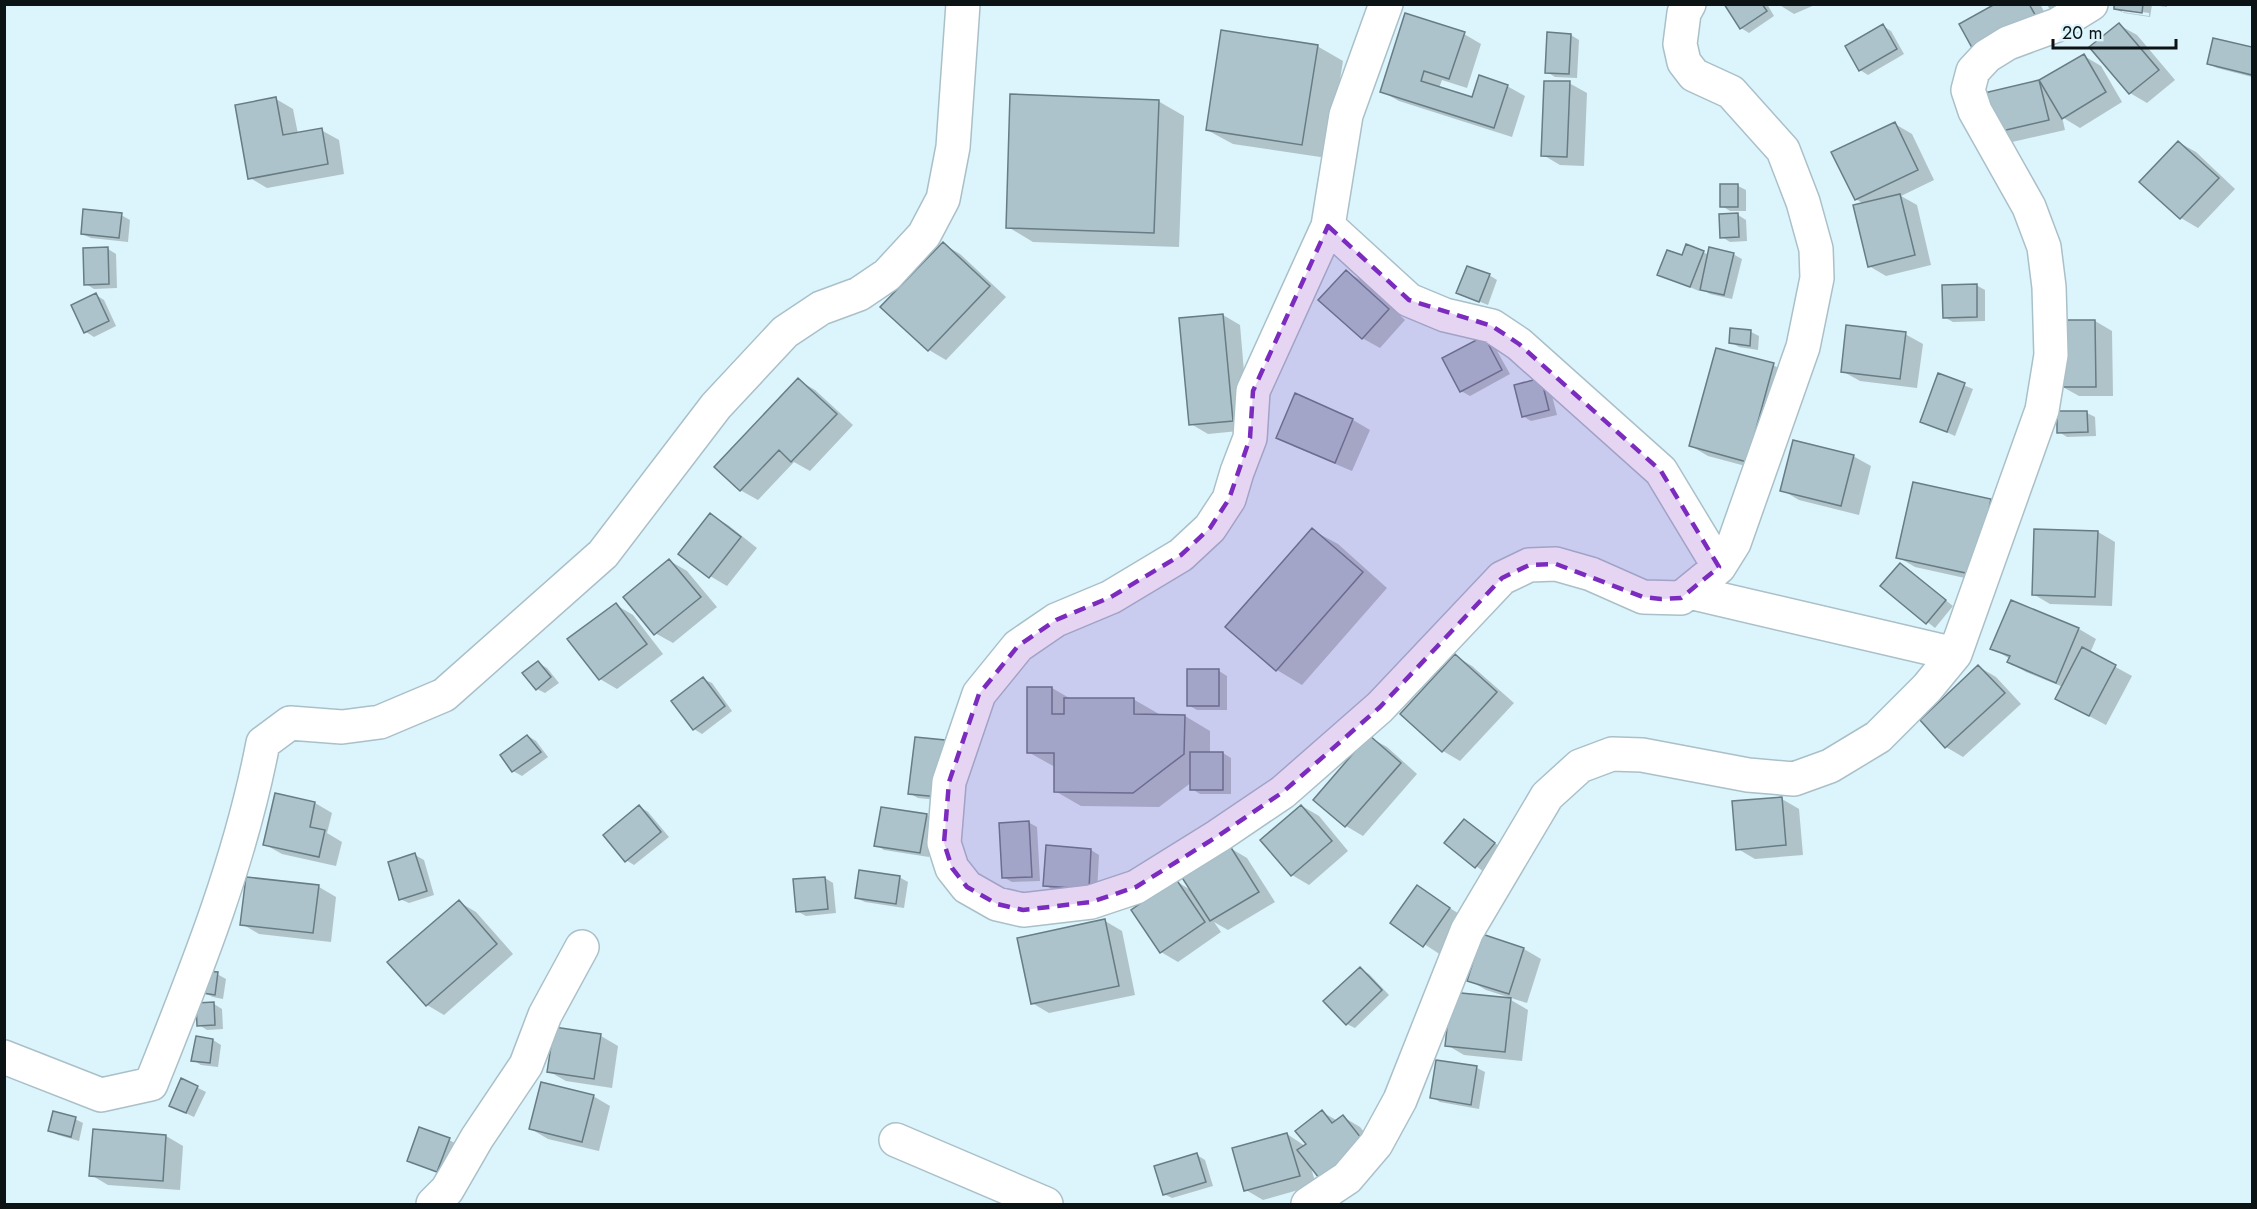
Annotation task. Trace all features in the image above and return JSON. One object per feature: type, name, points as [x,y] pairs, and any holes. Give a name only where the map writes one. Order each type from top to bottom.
[{"type":"street","points":[[4,1057],[101,1095],[151,1084],[223,900],[254,790],[263,743],[290,723],[342,727],[380,722],[444,695],[603,554],[716,406],[785,332],[821,308],[859,294],[887,275],[924,235],[943,199],[953,147],[963,4]]},
{"type":"street","points":[[1386,4],[1346,115],[1328,226],[1253,391],[1250,438],[1237,471],[1230,499],[1210,528],[1181,555],[1111,597],[1056,620],[1018,645],[979,694],[949,782],[944,843],[952,868],[967,887],[997,904],[1023,910],[1090,902],[1136,887],[1218,837],[1283,792],[1380,707],[1502,578],[1528,565],[1556,564],[1591,574],[1643,597],[1681,598],[1719,567],[1734,543],[1803,347],[1817,278],[1816,249],[1803,202],[1783,150],[1731,92],[1694,75],[1684,62],[1680,44],[1684,13],[1689,4]]},
{"type":"street","points":[[1308,1204],[1347,1178],[1376,1144],[1400,1100],[1467,931],[1547,796],[1580,766],[1612,754],[1642,755],[1748,775],[1794,779],[1830,766],[1878,737],[1927,688],[1955,654],[2042,410],[2051,355],[2049,287],[2044,247],[2029,207],[1975,111],[1968,90],[1973,70],[1987,56],[2008,43],[2057,25],[2091,4]]},
{"type":"street","points":[[1328,226],[1409,300],[1445,315],[1492,326],[1519,344],[1661,471],[1719,567]]},
{"type":"street","points":[[1689,592],[1955,654]]},
{"type":"street","points":[[433,1204],[447,1190],[477,1138],[526,1065],[545,1015],[582,947]]},
{"type":"street","points":[[896,1140],[1046,1204]]},
{"type":"highlighted area","points":[[1328,226],[1409,300],[1492,326],[1519,344],[1661,471],[1719,567],[1681,598],[1661,599],[1643,597],[1556,564],[1529,565],[1502,578],[1380,707],[1283,792],[1218,836],[1136,887],[1091,902],[1023,910],[997,904],[967,887],[952,868],[944,843],[949,782],[979,694],[1018,646],[1056,620],[1111,597],[1181,555],[1210,528],[1229,499],[1250,438],[1253,391]]},
{"type":"building","points":[[1724,4],[1762,4],[1767,11],[1740,29]]},
{"type":"building","points":[[1995,4],[2029,4],[2038,20],[1976,55],[1959,24]]},
{"type":"building","points":[[2114,4],[2143,4],[2142,13],[2114,9]]},
{"type":"building","points":[[1405,13],[1465,32],[1449,79],[1424,71],[1421,81],[1472,97],[1479,75],[1508,85],[1494,128],[1380,92]]},
{"type":"building","points":[[2119,23],[2159,70],[2129,94],[2089,47]]},
{"type":"building","points":[[1883,24],[1897,49],[1859,71],[1845,46]]},
{"type":"building","points":[[1221,30],[1318,45],[1302,145],[1206,130]]},
{"type":"building","points":[[1547,32],[1571,34],[1569,74],[1545,73]]},
{"type":"building","points":[[2213,38],[2252,47],[2252,75],[2207,64]]},
{"type":"building","points":[[2084,54],[2106,92],[2062,119],[2039,80]]},
{"type":"building","points":[[2039,80],[2049,120],[1993,133],[1984,93]]},
{"type":"building","points":[[1544,81],[1570,81],[1567,157],[1541,156]]},
{"type":"building","points":[[1010,94],[1159,100],[1154,233],[1006,228]]},
{"type":"building","points":[[276,97],[283,135],[322,128],[328,164],[248,179],[235,105]]},
{"type":"building","points":[[1895,122],[1918,170],[1855,200],[1831,152]]},
{"type":"building","points":[[2178,141],[2219,178],[2180,219],[2139,182]]},
{"type":"building","points":[[1720,184],[1738,184],[1738,207],[1720,207]]},
{"type":"building","points":[[1900,194],[1915,255],[1868,267],[1853,205]]},
{"type":"building","points":[[83,209],[122,213],[119,238],[81,234]]},
{"type":"building","points":[[1738,213],[1739,237],[1720,238],[1719,214]]},
{"type":"building","points":[[943,242],[990,286],[928,351],[880,307]]},
{"type":"building","points":[[1686,244],[1704,251],[1690,287],[1657,275],[1667,250],[1682,255]]},
{"type":"building","points":[[108,247],[109,284],[84,285],[83,248]]},
{"type":"building","points":[[1709,247],[1734,253],[1724,295],[1700,290]]},
{"type":"building","points":[[1467,266],[1490,274],[1479,302],[1456,293]]},
{"type":"building","points":[[1346,270],[1389,309],[1362,339],[1318,300]]},
{"type":"building","points":[[1977,284],[1977,317],[1943,318],[1942,285]]},
{"type":"building","points":[[96,293],[109,321],[84,333],[71,305]]},
{"type":"building","points":[[1223,314],[1233,421],[1189,425],[1179,318]]},
{"type":"building","points":[[2059,320],[2095,320],[2096,387],[2060,387]]},
{"type":"building","points":[[1846,325],[1906,332],[1900,379],[1841,372]]},
{"type":"building","points":[[1730,328],[1751,330],[1750,346],[1729,343]]},
{"type":"building","points":[[1484,336],[1502,370],[1460,392],[1442,358]]},
{"type":"building","points":[[1716,348],[1774,363],[1747,462],[1689,446]]},
{"type":"building","points":[[1938,373],[1965,383],[1947,432],[1920,422]]},
{"type":"building","points":[[798,378],[837,414],[791,462],[779,450],[740,491],[714,467]]},
{"type":"building","points":[[1541,378],[1549,410],[1522,417],[1514,385]]},
{"type":"building","points":[[1295,393],[1353,419],[1335,463],[1276,438]]},
{"type":"building","points":[[2057,411],[2087,411],[2088,432],[2057,433]]},
{"type":"building","points":[[1793,440],[1854,455],[1841,506],[1780,491]]},
{"type":"building","points":[[1913,482],[1991,499],[1975,575],[1896,558]]},
{"type":"building","points":[[710,513],[741,537],[709,578],[678,554]]},
{"type":"building","points":[[1312,528],[1363,572],[1276,671],[1225,627]]},
{"type":"building","points":[[2034,529],[2098,531],[2095,597],[2032,595]]},
{"type":"building","points":[[669,559],[701,597],[654,635],[623,597]]},
{"type":"building","points":[[1900,563],[1946,600],[1926,624],[1880,586]]},
{"type":"building","points":[[2011,600],[2079,628],[2056,683],[2007,662],[2010,656],[1990,649]]},
{"type":"building","points":[[616,603],[647,644],[599,680],[567,639]]},
{"type":"building","points":[[2082,647],[2116,665],[2089,716],[2055,699]]},
{"type":"building","points":[[1455,654],[1497,692],[1442,752],[1400,714]]},
{"type":"building","points":[[538,661],[551,677],[536,690],[522,673]]},
{"type":"building","points":[[1978,665],[2005,693],[1945,748],[1920,720]]},
{"type":"building","points":[[1187,669],[1219,669],[1219,706],[1187,706]]},
{"type":"building","points":[[703,677],[725,706],[693,730],[671,701]]},
{"type":"building","points":[[1027,687],[1052,687],[1052,714],[1064,714],[1064,698],[1134,698],[1134,714],[1185,715],[1184,754],[1133,793],[1054,792],[1054,753],[1027,753]]},
{"type":"building","points":[[527,735],[541,752],[512,772],[500,755]]},
{"type":"building","points":[[1369,735],[1401,763],[1345,827],[1313,800]]},
{"type":"building","points":[[915,737],[945,740],[939,797],[908,794]]},
{"type":"building","points":[[1190,752],[1223,752],[1223,790],[1190,790]]},
{"type":"building","points":[[275,793],[315,802],[310,827],[325,830],[319,857],[263,845]]},
{"type":"building","points":[[1782,797],[1786,845],[1736,850],[1732,801]]},
{"type":"building","points":[[639,805],[661,832],[625,862],[603,835]]},
{"type":"building","points":[[1301,805],[1332,841],[1291,876],[1260,840]]},
{"type":"building","points":[[881,807],[927,814],[920,853],[874,846]]},
{"type":"building","points":[[1464,819],[1495,843],[1475,868],[1444,843]]},
{"type":"building","points":[[1029,821],[1032,877],[1002,878],[999,823]]},
{"type":"building","points":[[1046,845],[1091,849],[1089,889],[1043,886]]},
{"type":"building","points":[[1230,846],[1259,892],[1210,921],[1181,876]]},
{"type":"building","points":[[415,853],[427,891],[399,900],[388,862]]},
{"type":"building","points":[[859,870],[900,876],[896,904],[855,898]]},
{"type":"building","points":[[246,877],[319,885],[313,933],[240,925]]},
{"type":"building","points":[[825,877],[828,909],[796,912],[793,879]]},
{"type":"building","points":[[1176,879],[1205,922],[1160,953],[1131,910]]},
{"type":"building","points":[[1417,885],[1450,908],[1423,947],[1390,923]]},
{"type":"building","points":[[459,900],[497,944],[426,1006],[387,962]]},
{"type":"building","points":[[1105,919],[1119,986],[1031,1004],[1017,938]]},
{"type":"building","points":[[1482,934],[1524,948],[1509,994],[1467,981]]},
{"type":"building","points":[[1360,967],[1382,990],[1346,1025],[1323,1001]]},
{"type":"building","points":[[205,971],[218,972],[215,995],[203,993]]},
{"type":"building","points":[[1451,992],[1511,998],[1505,1052],[1445,1046]]},
{"type":"building","points":[[214,1002],[215,1025],[197,1026],[196,1003]]},
{"type":"building","points":[[554,1027],[601,1034],[594,1079],[547,1072]]},
{"type":"building","points":[[196,1036],[213,1039],[210,1063],[191,1061]]},
{"type":"building","points":[[1436,1060],[1477,1066],[1471,1105],[1430,1098]]},
{"type":"building","points":[[181,1078],[198,1086],[186,1113],[169,1106]]},
{"type":"building","points":[[541,1082],[594,1095],[582,1142],[529,1129]]},
{"type":"building","points":[[1322,1110],[1332,1123],[1343,1115],[1365,1143],[1319,1178],[1297,1150],[1306,1144],[1295,1131]]},
{"type":"building","points":[[53,1111],[76,1117],[71,1137],[48,1131]]},
{"type":"building","points":[[419,1127],[450,1138],[437,1172],[407,1161]]},
{"type":"building","points":[[93,1129],[166,1135],[163,1181],[89,1176]]},
{"type":"building","points":[[1287,1133],[1300,1176],[1244,1191],[1232,1148]]},
{"type":"building","points":[[1197,1153],[1206,1182],[1163,1195],[1154,1166]]}]
